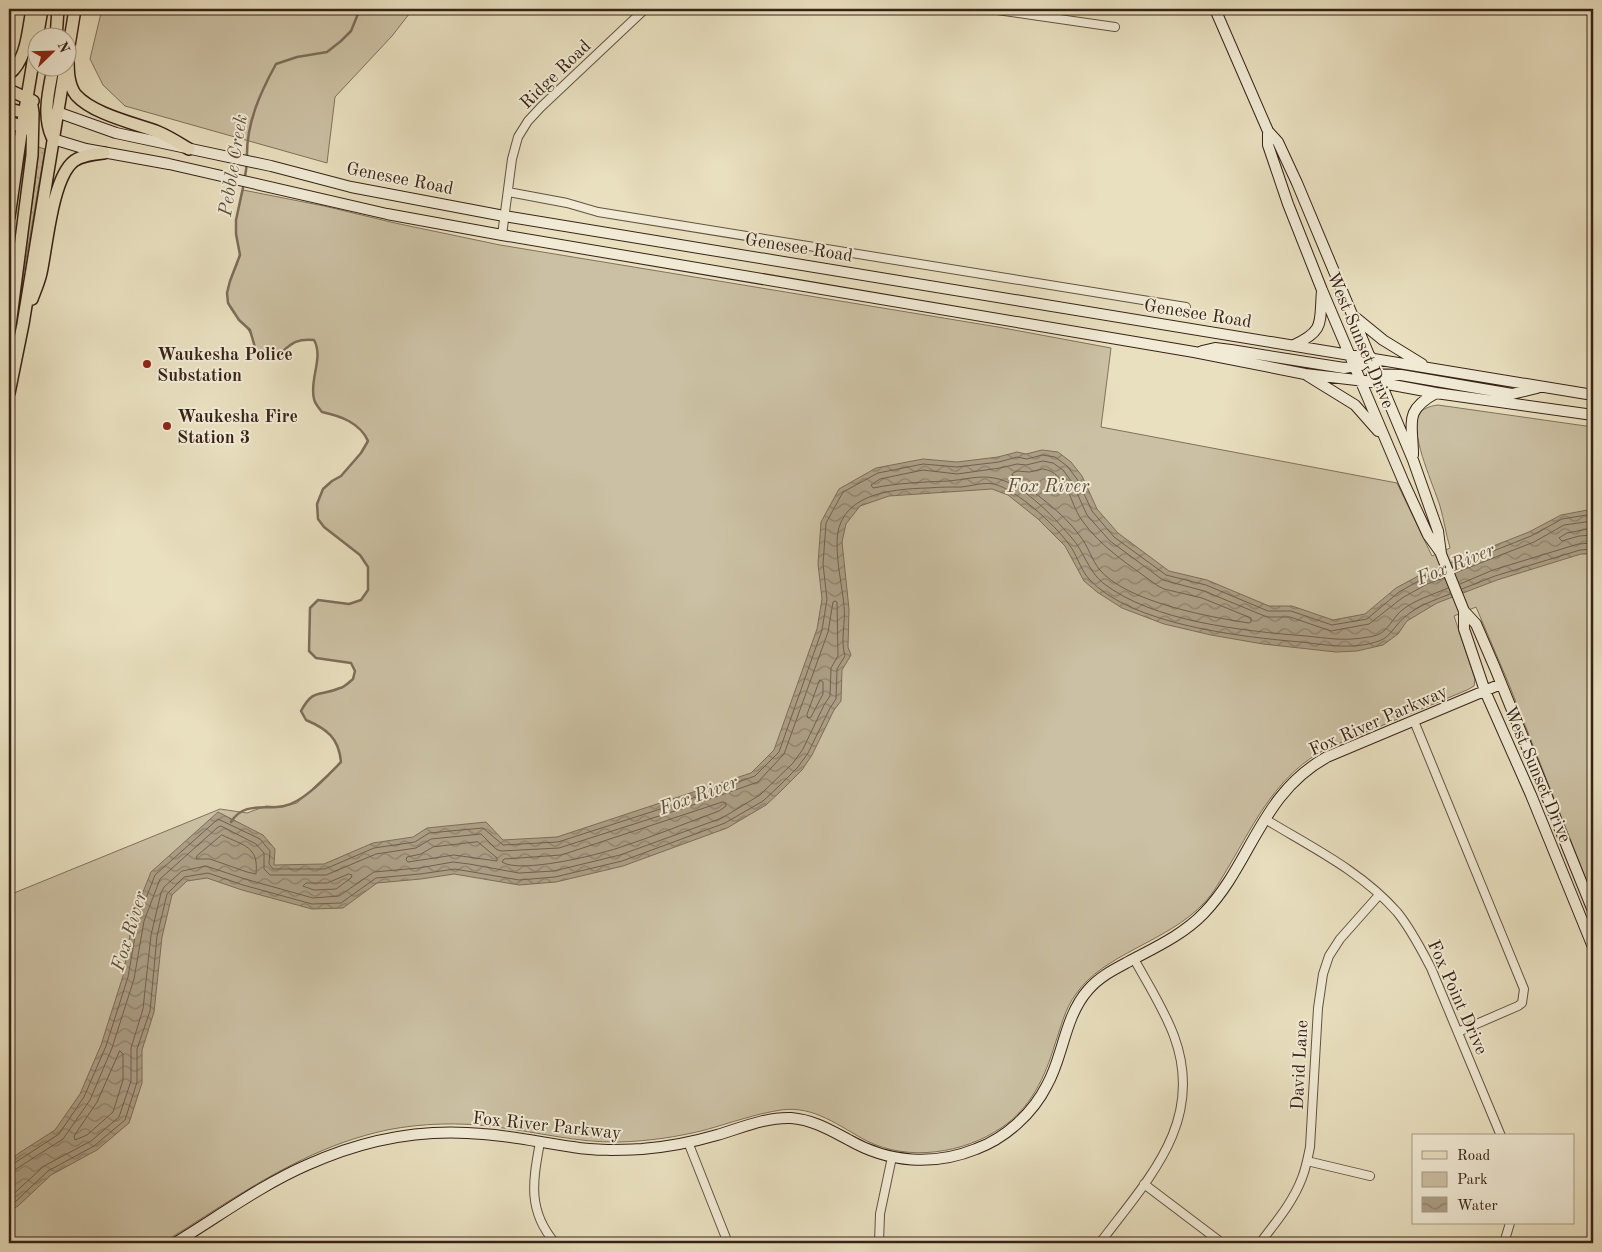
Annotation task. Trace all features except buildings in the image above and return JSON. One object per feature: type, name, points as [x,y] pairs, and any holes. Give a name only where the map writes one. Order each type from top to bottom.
[{"type":"main road","points":[[9,74],[14,70],[21,58],[32,9]]},
{"type":"main road","points":[[9,333],[34,131],[27,99],[42,9]]},
{"type":"main road","points":[[57,28],[58,9]]},
{"type":"main road","points":[[72,28],[75,9]]},
{"type":"main road","name":"West Sunset Drive","points":[[1215,9],[1268,132],[1278,142],[1297,183],[1378,373],[1413,460],[1438,531],[1441,554]]},
{"type":"main road","points":[[9,393],[23,324],[53,139],[50,111],[52,78]]},
{"type":"main road","points":[[50,111],[62,78]]},
{"type":"main road","points":[[70,78],[71,85],[83,101],[111,116],[160,133],[189,149]]},
{"type":"main road","name":"Genesee Road","points":[[9,90],[50,111],[116,133],[224,155],[351,187],[504,216],[1593,395]]},
{"type":"main road","points":[[9,109],[29,114],[50,111]]},
{"type":"main road","points":[[9,217],[22,127],[29,114]]},
{"type":"main road","name":"Genesee Road","points":[[9,122],[86,149],[169,164],[387,214],[1194,352],[1305,374],[1382,383],[1436,393],[1593,415]]},
{"type":"main road","name":"West Sunset Drive","points":[[1268,132],[1268,145],[1288,204],[1354,367],[1428,535],[1441,554],[1464,611],[1476,624],[1593,911]]},
{"type":"main road","points":[[23,324],[40,276],[55,200],[62,177],[74,162],[82,157],[104,152]]},
{"type":"main road","points":[[1294,345],[1310,337],[1318,329],[1322,290]]},
{"type":"main road","points":[[1354,316],[1383,340],[1427,367]]},
{"type":"main road","points":[[1194,352],[1215,348],[1332,367],[1354,367],[1366,362],[1371,357]]},
{"type":"main road","points":[[1360,381],[1366,376],[1378,373],[1401,375],[1512,394],[1542,387]]},
{"type":"main road","points":[[1305,374],[1355,405],[1384,438]]},
{"type":"main road","points":[[1413,460],[1412,423],[1414,410],[1423,400],[1436,393]]},
{"type":"main road","name":"West Sunset Drive","points":[[1464,611],[1464,629],[1497,720],[1531,795],[1593,947]]},
{"type":"main road","name":"Fox River Parkway","points":[[179,1242],[284,1176],[362,1144],[397,1137],[458,1132],[484,1134],[575,1148],[619,1150],[688,1142],[764,1121],[790,1118],[811,1121],[822,1125],[865,1149],[892,1157],[925,1160],[943,1159],[958,1156],[988,1144],[1007,1132],[1029,1111],[1048,1085],[1072,1016],[1079,1002],[1096,981],[1169,940],[1202,915],[1219,896],[1278,798],[1288,786],[1315,764],[1327,757],[1501,684]]},
{"type":"street","name":"Ridge Road","points":[[502,235],[512,159],[518,137],[528,121],[540,107],[645,9]]},
{"type":"street","points":[[990,9],[1115,27]]},
{"type":"street","name":"Genesee Road","points":[[508,192],[567,202],[598,212],[1186,307]]},
{"type":"street","points":[[1414,721],[1524,989],[1522,1003],[1518,1006],[1458,1032]]},
{"type":"street","name":"Fox Point Drive","points":[[1265,819],[1349,870],[1398,914],[1420,947],[1431,968],[1500,1134]]},
{"type":"street","name":"David Lane","points":[[1260,1243],[1291,1202],[1303,1176],[1307,1161],[1310,1147],[1318,1008],[1323,974],[1329,956],[1340,939],[1379,895]]},
{"type":"street","points":[[1100,1243],[1160,1162],[1174,1135],[1182,1100],[1183,1084],[1179,1051],[1174,1036],[1134,958]]},
{"type":"street","points":[[540,1142],[533,1194],[539,1217],[555,1243]]},
{"type":"street","points":[[688,1142],[728,1243]]},
{"type":"street","points":[[878,1243],[880,1214],[892,1157]]},
{"type":"street","points":[[1307,1161],[1370,1176]]},
{"type":"street","points":[[1144,1184],[1222,1243]]},
{"type":"street","points":[[1504,1243],[1510,1224]]},
{"type":"green space","points":[[102,9],[413,9],[392,36],[335,97],[327,163],[125,106],[103,85],[90,59]]},
{"type":"green space","points":[[38,147],[45,149],[19,300],[17,300],[35,184]]},
{"type":"green space","points":[[243,190],[500,245],[998,327],[1111,348],[1101,427],[1397,483],[1432,556],[1450,548],[1440,506],[1418,439],[1417,419],[1422,410],[1438,405],[1593,427],[1593,897],[1508,682],[1476,607],[1454,616],[1475,679],[1474,686],[1328,748],[1310,758],[1295,771],[1270,799],[1217,886],[1203,904],[1172,928],[1102,968],[1088,980],[1069,1005],[1047,1068],[1029,1101],[1012,1120],[986,1137],[970,1144],[936,1152],[900,1151],[867,1141],[816,1114],[793,1109],[762,1114],[684,1135],[620,1142],[573,1139],[483,1125],[442,1124],[414,1126],[387,1130],[343,1142],[323,1150],[263,1180],[161,1243],[9,1243],[9,895],[220,809],[247,813],[266,806],[282,807],[297,803],[341,762],[338,747],[331,735],[306,720],[301,711],[314,696],[345,686],[353,679],[355,671],[351,663],[316,658],[309,651],[310,608],[318,600],[349,604],[361,600],[368,590],[368,567],[360,555],[324,527],[318,519],[317,504],[323,489],[341,476],[361,453],[368,440],[355,425],[342,418],[322,412],[315,403],[313,384],[318,354],[314,340],[300,340],[287,347],[273,359],[266,357],[259,353],[248,329],[230,307],[227,296],[229,284],[239,258],[236,226]]},
{"type":"water","name":"Fox River","points":[[1042,450],[1058,452],[1071,462],[1082,476],[1097,509],[1118,533],[1169,571],[1207,580],[1269,606],[1292,606],[1333,620],[1365,614],[1396,588],[1422,574],[1529,532],[1561,515],[1593,509],[1593,554],[1581,554],[1497,580],[1437,603],[1407,621],[1398,634],[1383,645],[1357,651],[1336,652],[1263,644],[1211,635],[1164,624],[1122,608],[1084,581],[1065,546],[1038,519],[1008,495],[992,489],[889,496],[860,506],[846,524],[842,542],[849,609],[848,647],[851,655],[842,670],[841,701],[834,710],[812,755],[802,770],[766,805],[727,828],[623,866],[556,882],[519,885],[454,874],[377,883],[343,908],[312,909],[242,890],[207,878],[187,881],[172,895],[162,937],[154,1012],[142,1050],[142,1083],[129,1123],[97,1150],[51,1175],[18,1206],[9,1211],[9,1161],[55,1130],[80,1094],[101,1045],[123,976],[133,917],[151,872],[218,812],[263,835],[275,849],[274,865],[324,864],[373,843],[413,837],[427,828],[486,822],[503,840],[557,837],[751,773],[774,750],[817,629],[822,599],[818,564],[821,522],[839,489],[876,468],[923,459],[957,462],[998,457],[1017,452],[1026,454]]},
{"type":"waterway","name":"Pebble Creek","points":[[247,158],[247,145],[255,109],[276,64],[297,57],[327,52],[351,31],[360,9]]},
{"type":"waterway","name":"Pebble Creek","points":[[245,177],[247,163]]},
{"type":"waterway","name":"Pebble Creek","points":[[231,822],[236,815],[248,809],[292,804],[307,794],[341,762],[338,747],[331,735],[306,720],[301,711],[314,696],[345,686],[353,679],[355,671],[351,663],[316,658],[309,651],[310,608],[318,600],[349,604],[361,600],[368,590],[368,567],[360,555],[324,527],[318,519],[317,504],[323,489],[341,476],[361,453],[368,441],[355,425],[343,418],[322,412],[315,403],[313,384],[318,354],[314,340],[295,342],[273,359],[264,357],[256,351],[250,330],[239,320],[228,303],[227,293],[240,255],[236,234],[236,220],[244,183]]},
{"type":"place","name":"Waukesha Police Substation","points":[[147,364]]},
{"type":"place","name":"Waukesha Fire Station 3","points":[[167,426]]}]
